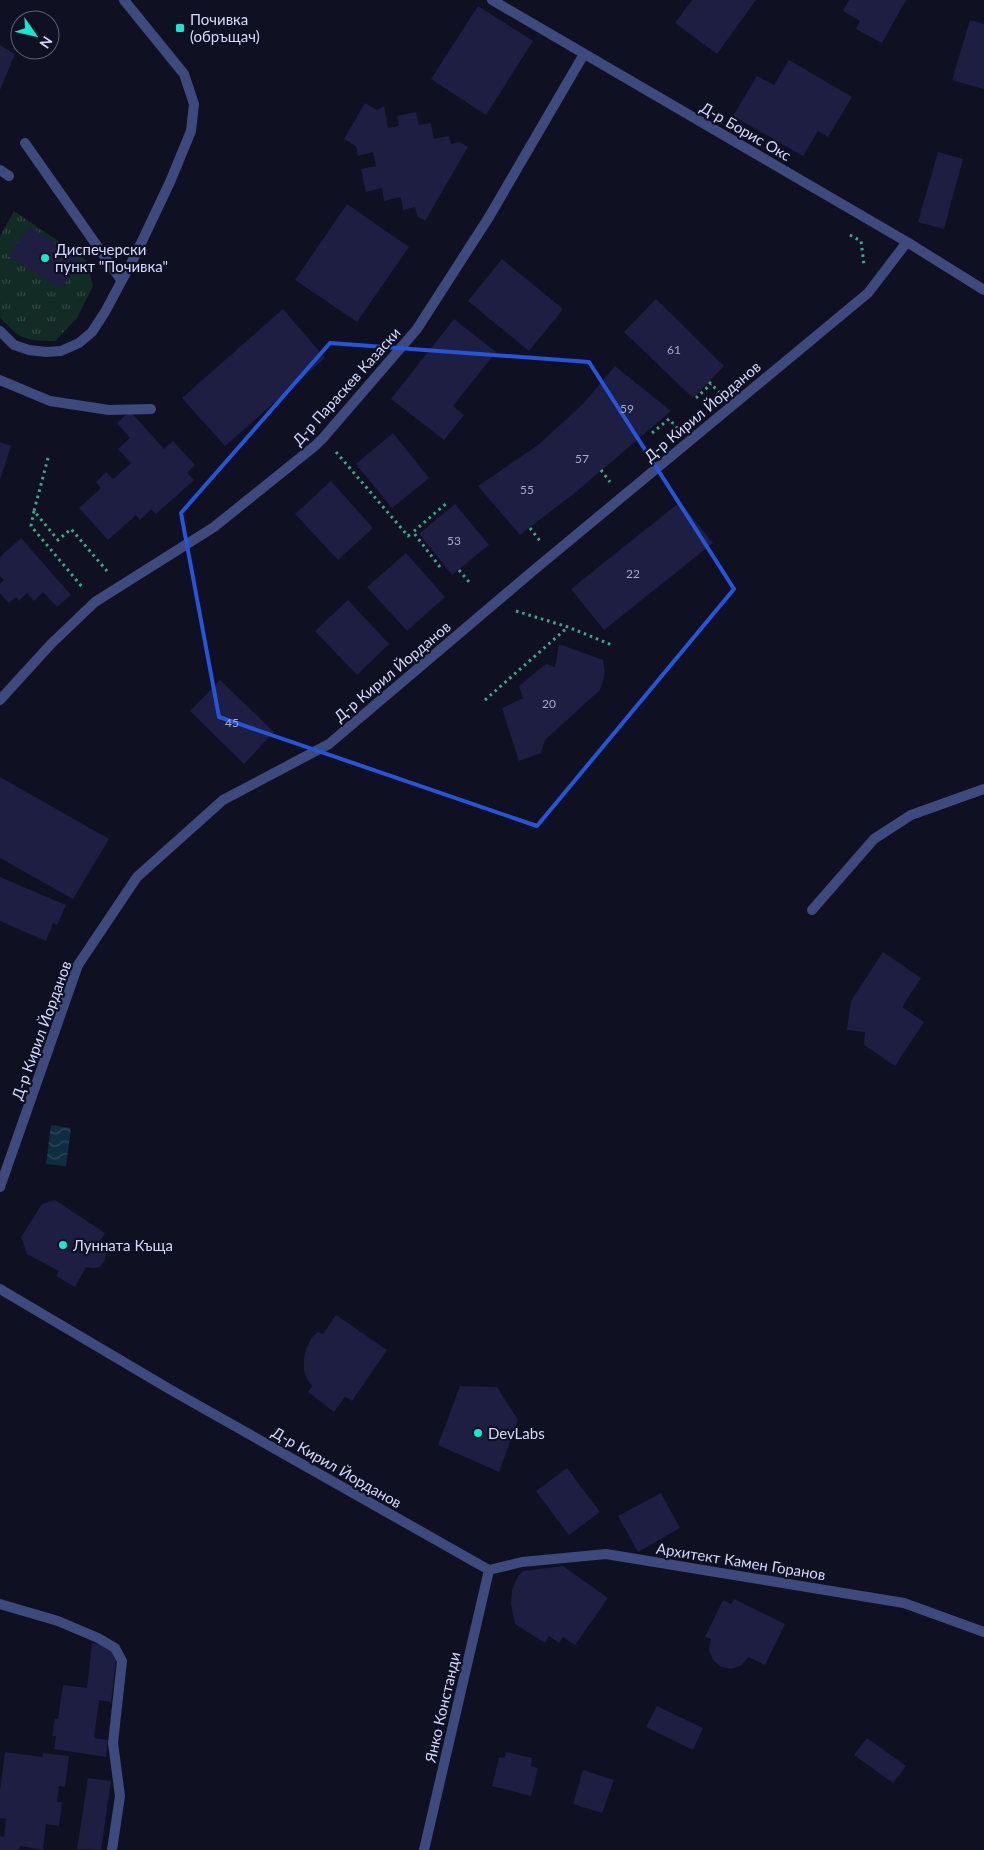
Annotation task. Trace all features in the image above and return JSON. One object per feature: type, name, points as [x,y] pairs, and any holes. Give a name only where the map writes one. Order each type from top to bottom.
[{"type":"street","points":[[0,331],[14,345],[29,350],[61,351],[78,343],[92,332],[135,256],[170,182],[190,131],[194,104],[184,74],[124,0]]},
{"type":"street","name":"Д-р Борис Окс","points":[[492,0],[907,242],[984,290]]},
{"type":"street","name":"Д-р Параскев Казаски","points":[[0,700],[51,644],[95,602],[214,526],[323,438],[417,329],[489,217],[584,54]]},
{"type":"street","points":[[24,143],[121,280]]},
{"type":"street","name":"Д-р Кирил Йорданов","points":[[0,1188],[78,966],[137,878],[223,800],[329,744],[500,598],[868,293],[907,242]]},
{"type":"street","points":[[0,380],[50,401],[108,410],[151,409]]},
{"type":"street","points":[[812,910],[874,839],[911,815],[984,789]]},
{"type":"street","name":"Д-р Кирил Йорданов","points":[[0,1290],[489,1570]]},
{"type":"street","name":"Архитект Камен Горанов","points":[[489,1570],[522,1562],[606,1554],[904,1603],[984,1632]]},
{"type":"street","name":"Янко Констанди","points":[[424,1850],[489,1570]]},
{"type":"street","points":[[0,1604],[58,1620],[98,1638],[115,1648],[122,1661],[113,1743],[120,1796],[112,1850]]},
{"type":"path","points":[[844,231],[861,241],[868,293]]},
{"type":"path","points":[[696,398],[711,384]]},
{"type":"path","points":[[652,433],[669,419],[675,426]]},
{"type":"path","points":[[323,438],[408,536],[448,502]]},
{"type":"path","points":[[48,458],[31,526],[95,602]]},
{"type":"path","points":[[601,470],[611,482]]},
{"type":"path","points":[[34,511],[58,540],[71,529],[120,586]]},
{"type":"path","points":[[530,528],[540,540]]},
{"type":"path","points":[[413,532],[440,567]]},
{"type":"path","points":[[459,570],[470,582]]},
{"type":"path","points":[[517,611],[568,627],[612,645]]},
{"type":"path","points":[[485,700],[568,627]]},
{"type":"highlighted area","points":[[330,343],[589,362],[734,589],[537,826],[219,717],[181,513]]},
{"type":"green space","points":[[14,211],[86,260],[93,286],[77,318],[55,341],[23,337],[12,330],[0,317],[0,236]]},
{"type":"water","points":[[51,1125],[71,1128],[66,1166],[46,1164]]},
{"type":"building","points":[[692,0],[756,0],[717,54],[675,23]]},
{"type":"building","points":[[849,0],[906,0],[882,43],[856,29],[860,21],[843,11]]},
{"type":"building","points":[[478,6],[533,41],[486,115],[431,79]]},
{"type":"building","points":[[970,20],[984,24],[984,89],[952,80]]},
{"type":"building","points":[[0,45],[10,51],[10,60],[12,60],[0,90]]},
{"type":"building","points":[[789,60],[852,97],[828,137],[818,131],[803,156],[733,116],[757,76],[774,85]]},
{"type":"building","points":[[365,103],[377,110],[384,106],[388,128],[399,126],[397,116],[416,112],[419,125],[431,123],[434,139],[449,136],[451,144],[460,142],[468,147],[425,221],[417,216],[415,207],[403,210],[401,197],[384,201],[382,188],[366,192],[361,169],[376,166],[373,152],[358,156],[356,146],[344,139]]},
{"type":"building","points":[[938,152],[963,159],[944,229],[918,222]]},
{"type":"building","points":[[347,204],[409,247],[357,322],[295,280]]},
{"type":"building","name":"Диспечерски пункт \"Почивка\"","points":[[30,226],[81,261],[61,289],[8,256]]},
{"type":"building","points":[[502,259],[563,309],[529,351],[468,301]]},
{"type":"building","points":[[656,299],[724,366],[693,398],[624,332]]},
{"type":"building","points":[[283,309],[325,358],[225,446],[182,398]]},
{"type":"building","points":[[454,319],[496,352],[453,406],[464,415],[444,440],[391,399]]},
{"type":"building","points":[[615,366],[671,411],[576,492],[520,535],[478,486],[538,445],[583,404]]},
{"type":"building","points":[[130,411],[164,449],[173,441],[195,465],[187,473],[194,480],[156,514],[151,509],[140,520],[136,515],[108,540],[79,508],[101,488],[96,482],[106,472],[113,479],[131,463],[118,449],[130,438],[117,423]]},
{"type":"building","points":[[393,433],[429,478],[392,508],[356,464]]},
{"type":"building","points":[[0,442],[11,446],[0,480]]},
{"type":"building","points":[[331,481],[373,528],[338,560],[295,514]]},
{"type":"building","points":[[680,502],[713,543],[604,630],[571,589]]},
{"type":"building","points":[[455,504],[489,545],[452,575],[419,534]]},
{"type":"building","points":[[21,538],[71,595],[57,607],[43,592],[34,601],[27,593],[19,601],[16,597],[9,603],[0,593],[0,584],[4,580],[0,576],[0,557]]},
{"type":"building","points":[[406,553],[445,597],[407,631],[367,587]]},
{"type":"building","points":[[348,600],[389,644],[357,675],[315,631]]},
{"type":"building","points":[[559,644],[603,660],[605,673],[600,690],[545,740],[541,753],[519,761],[502,708],[523,698],[519,686],[546,664],[555,667]]},
{"type":"building","points":[[220,680],[274,732],[244,764],[190,711]]},
{"type":"building","points":[[0,777],[109,839],[73,899],[0,858]]},
{"type":"building","points":[[0,877],[66,905],[57,925],[53,923],[46,941],[0,921]]},
{"type":"building","points":[[883,952],[921,978],[902,1007],[924,1022],[895,1066],[864,1045],[865,1032],[847,1030],[851,1001]]},
{"type":"building","name":"Лунната Къща","points":[[55,1200],[105,1233],[99,1243],[104,1246],[106,1251],[105,1260],[100,1267],[86,1267],[75,1287],[56,1276],[59,1271],[27,1254],[21,1237],[42,1204]]},
{"type":"building","points":[[336,1315],[387,1350],[352,1401],[345,1397],[334,1412],[308,1392],[312,1386],[304,1370],[304,1359],[306,1349],[312,1337],[318,1332],[323,1334]]},
{"type":"building","name":"DevLabs","points":[[460,1386],[497,1387],[518,1420],[499,1472],[438,1445]]},
{"type":"building","points":[[567,1468],[600,1512],[569,1535],[536,1491]]},
{"type":"building","points":[[661,1493],[680,1528],[638,1552],[618,1516]]},
{"type":"building","points":[[563,1566],[608,1598],[575,1645],[563,1637],[559,1643],[549,1636],[545,1643],[515,1624],[511,1604],[512,1590],[518,1576],[523,1571]]},
{"type":"building","points":[[734,1599],[785,1624],[765,1665],[748,1657],[742,1665],[731,1669],[721,1667],[713,1660],[709,1650],[711,1639],[705,1637],[723,1600],[731,1604]]},
{"type":"building","points":[[92,1643],[112,1652],[116,1660],[111,1702],[99,1700],[94,1738],[108,1740],[106,1757],[54,1749],[56,1736],[52,1736],[55,1719],[58,1719],[63,1685],[87,1688]]},
{"type":"building","points":[[657,1706],[703,1728],[693,1750],[646,1727]]},
{"type":"building","points":[[867,1738],[906,1766],[893,1783],[854,1755]]},
{"type":"building","points":[[5,1752],[42,1757],[43,1753],[69,1756],[65,1787],[59,1786],[57,1802],[62,1802],[59,1826],[46,1824],[43,1850],[20,1846],[19,1850],[0,1850],[0,1836],[4,1837],[6,1819],[0,1818],[0,1791]]},
{"type":"building","points":[[506,1752],[532,1758],[531,1766],[538,1768],[531,1796],[492,1786],[499,1757],[505,1758]]},
{"type":"building","points":[[583,1770],[614,1780],[602,1813],[573,1804]]},
{"type":"building","points":[[88,1778],[111,1781],[101,1850],[77,1849]]},
{"type":"place","name":"Почивка (обръщач)","points":[[180,28]]},
{"type":"place","name":"Диспечерски пункт \"Почивка\"","points":[[45,258]]},
{"type":"place","name":"Лунната Къща","points":[[63,1245]]},
{"type":"place","name":"DevLabs","points":[[478,1433]]}]
